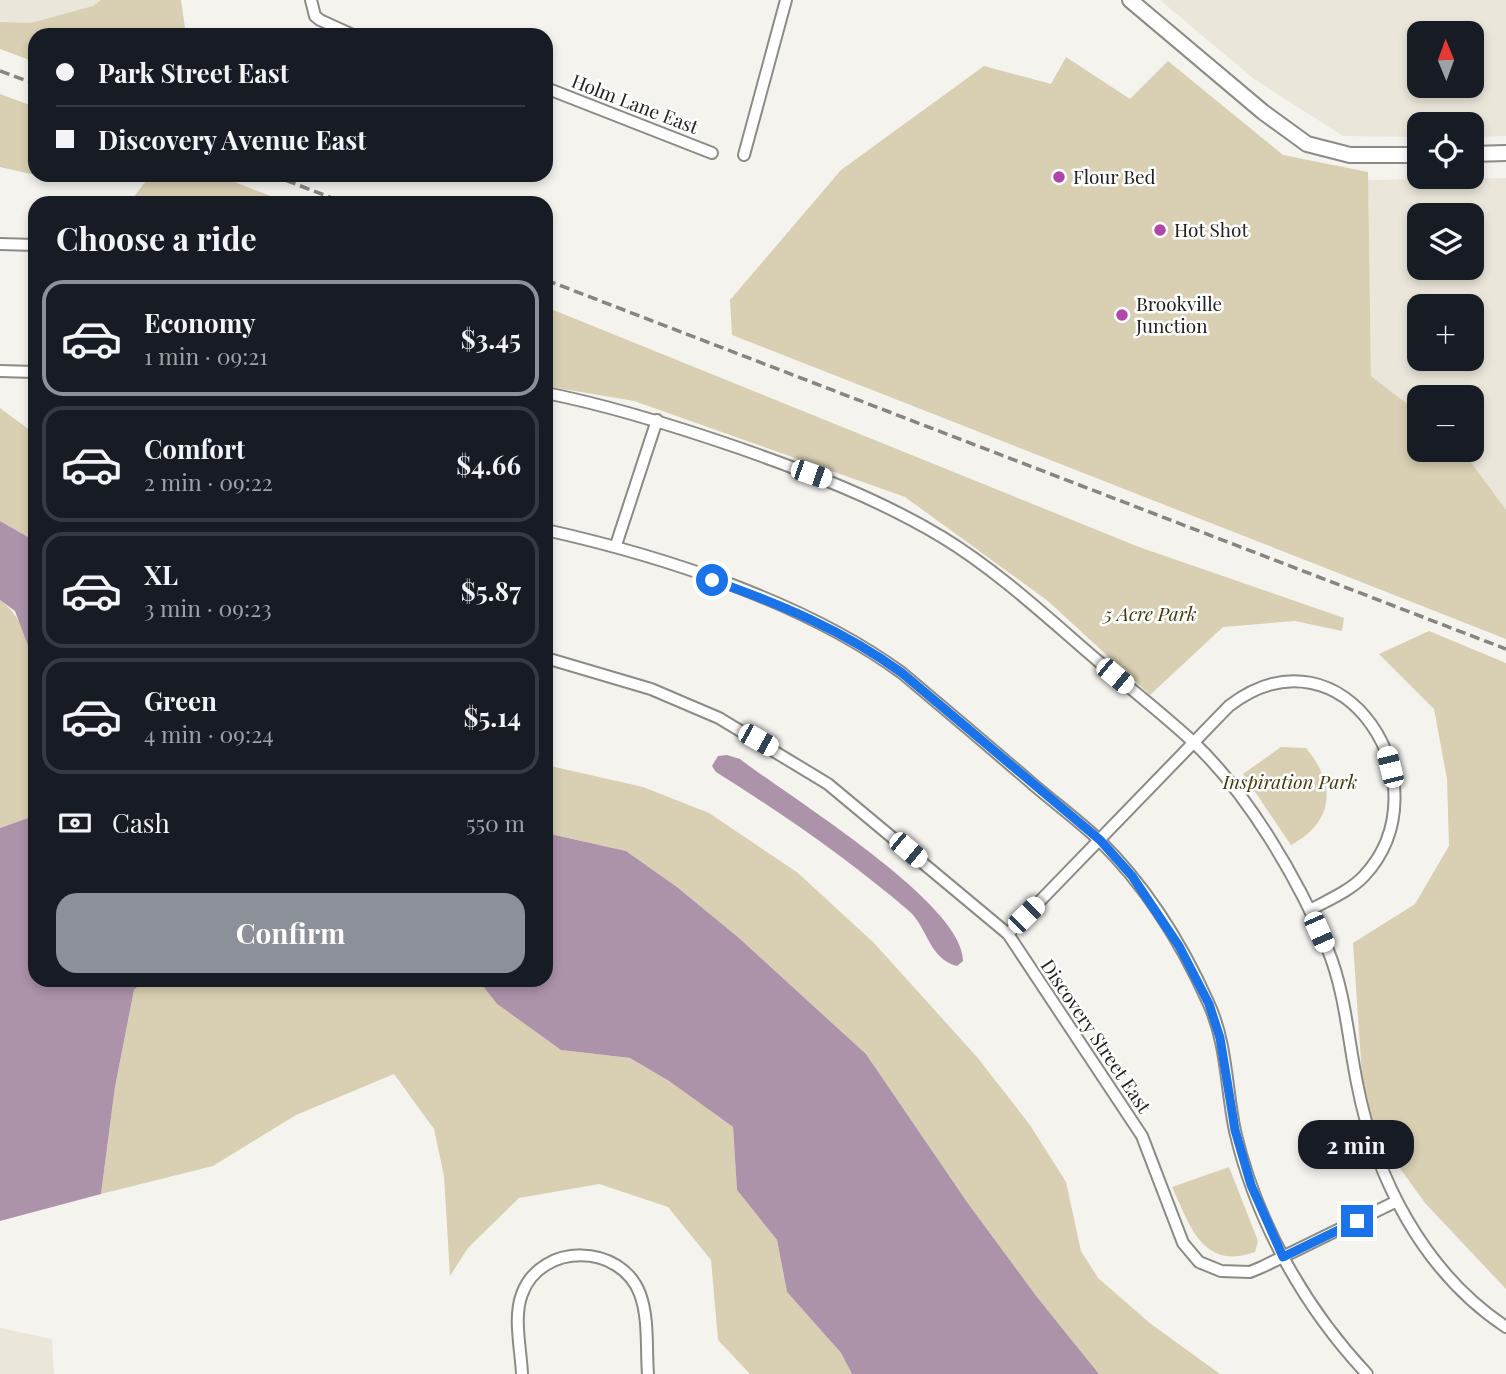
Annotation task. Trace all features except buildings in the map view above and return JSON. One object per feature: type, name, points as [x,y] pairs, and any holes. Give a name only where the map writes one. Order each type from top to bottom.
[{"type":"main road","points":[[1130,0],[1263,112],[1307,144],[1350,155],[1407,155]]},
{"type":"main road","points":[[1484,154],[1506,153]]},
{"type":"street","points":[[744,155],[786,0]]},
{"type":"street","points":[[312,6],[327,25],[335,28]]},
{"type":"street","name":"Holm Lane East","points":[[553,91],[712,153]]},
{"type":"street","points":[[0,244],[28,245]]},
{"type":"street","points":[[0,371],[28,372]]},
{"type":"street","points":[[553,395],[657,420],[837,482],[944,538],[996,575],[1194,743],[1242,799],[1310,910],[1329,953],[1341,990],[1365,1121],[1395,1202],[1455,1282],[1506,1327]]},
{"type":"street","points":[[616,545],[657,420]]},
{"type":"street","points":[[553,532],[616,545],[784,606],[870,650],[902,673],[1100,840],[1132,876],[1172,936],[1209,1004],[1220,1038],[1235,1130],[1245,1163],[1283,1257],[1320,1317],[1367,1374]]},
{"type":"street","name":"Discovery Street East","points":[[553,660],[651,689],[719,718],[778,751],[828,784],[1008,934],[1142,1136],[1182,1243],[1208,1267],[1221,1271],[1250,1272],[1283,1257]]},
{"type":"street","points":[[1008,934],[1241,697],[1271,684],[1292,681],[1330,687],[1355,704],[1374,726],[1384,745],[1393,789],[1394,811],[1386,838],[1364,876],[1310,910]]},
{"type":"street","points":[[1283,1257],[1395,1202]]},
{"type":"street","points":[[522,1374],[519,1303],[523,1291],[544,1266],[568,1255],[606,1260],[618,1266],[634,1283],[643,1308],[648,1374]]},
{"type":"shaded area","points":[[0,0],[176,0],[56,28],[28,28],[28,34],[0,41]]},
{"type":"shaded area","points":[[1160,0],[1506,0],[1506,136],[1484,137],[1484,112],[1407,112],[1407,137],[1343,136],[1254,79]]},
{"type":"shaded area","points":[[1484,178],[1506,178],[1506,510],[1471,462],[1484,462],[1484,385],[1407,385],[1407,404],[1371,376],[1368,180],[1407,179],[1407,189],[1484,189]]},
{"type":"shaded area","points":[[0,521],[28,537],[28,645],[15,611],[0,600]]},
{"type":"shaded area","points":[[727,755],[740,759],[831,823],[905,881],[935,910],[956,937],[963,961],[957,966],[940,957],[909,911],[863,873],[716,772],[712,766],[718,756]]},
{"type":"shaded area","points":[[28,818],[28,987],[137,987],[134,990],[115,1087],[101,1194],[0,1221],[0,828]]},
{"type":"shaded area","points":[[553,835],[626,851],[677,887],[739,938],[866,1054],[967,1202],[1037,1297],[1099,1374],[852,1374],[841,1353],[787,1292],[777,1240],[737,1190],[733,1127],[669,1081],[630,1058],[561,1050],[497,1004],[484,987],[553,987]]},
{"type":"shaded area","points":[[0,1328],[52,1339],[54,1374],[0,1374]]},
{"type":"green space","points":[[101,0],[181,0],[185,28],[28,28],[28,59],[0,49],[0,22],[31,23],[93,6]]},
{"type":"green space","points":[[1066,57],[1130,99],[1168,61],[1283,155],[1368,172],[1371,376],[1407,404],[1407,462],[1471,462],[1506,510],[1506,639],[732,335],[730,300],[841,170],[984,66],[1051,84]]},
{"type":"green space","points":[[0,94],[28,104],[28,173],[0,167]]},
{"type":"green space","points":[[145,182],[235,182],[270,196],[134,196]]},
{"type":"green space","name":"5 Acre Park","points":[[553,310],[1139,547],[1344,618],[1342,631],[1295,621],[1223,627],[1150,695],[1048,601],[905,497],[634,401],[553,387]]},
{"type":"green space","points":[[0,408],[28,429],[28,537],[0,521]]},
{"type":"green space","points":[[0,600],[16,616],[28,642],[28,818],[0,828]]},
{"type":"green space","points":[[1429,631],[1506,663],[1506,1289],[1425,1203],[1365,1120],[1353,943],[1415,904],[1449,846],[1447,779],[1434,709],[1379,654]]},
{"type":"green space","name":"Inspiration Park","points":[[1281,747],[1306,748],[1316,762],[1326,788],[1323,813],[1316,825],[1291,845],[1243,774]]},
{"type":"green space","points":[[553,767],[643,787],[709,813],[798,873],[874,943],[977,1057],[1030,1125],[1066,1182],[1081,1251],[1098,1278],[1151,1324],[1220,1374],[1099,1374],[1037,1297],[967,1202],[866,1054],[739,938],[677,887],[626,851],[553,835]]},
{"type":"green space","points":[[137,987],[484,987],[497,1004],[561,1050],[630,1058],[669,1081],[733,1127],[737,1190],[777,1240],[787,1292],[841,1353],[852,1374],[750,1374],[718,1340],[711,1260],[668,1207],[599,1184],[519,1198],[468,1248],[450,1276],[444,1176],[434,1129],[394,1074],[296,1115],[213,1166],[101,1194],[115,1087],[134,990]]},
{"type":"green space","points":[[1229,1167],[1258,1241],[1255,1252],[1237,1256],[1222,1255],[1210,1250],[1200,1241],[1172,1187]]},
{"type":"railway","points":[[0,71],[28,81]]},
{"type":"railway","points":[[290,182],[327,196]]},
{"type":"railway","points":[[553,283],[1506,649]]},
{"type":"place","name":"Flour Bed","points":[[1059,177]]},
{"type":"place","name":"Hot Shot","points":[[1160,230]]},
{"type":"place","name":"Brookville Junction","points":[[1122,315]]},
{"type":"route","points":[[712,580],[784,606],[826,625],[870,650],[902,673],[1100,840],[1132,876],[1179,946],[1209,1004],[1220,1038],[1235,1130],[1251,1185],[1283,1257],[1357,1221]]}]
